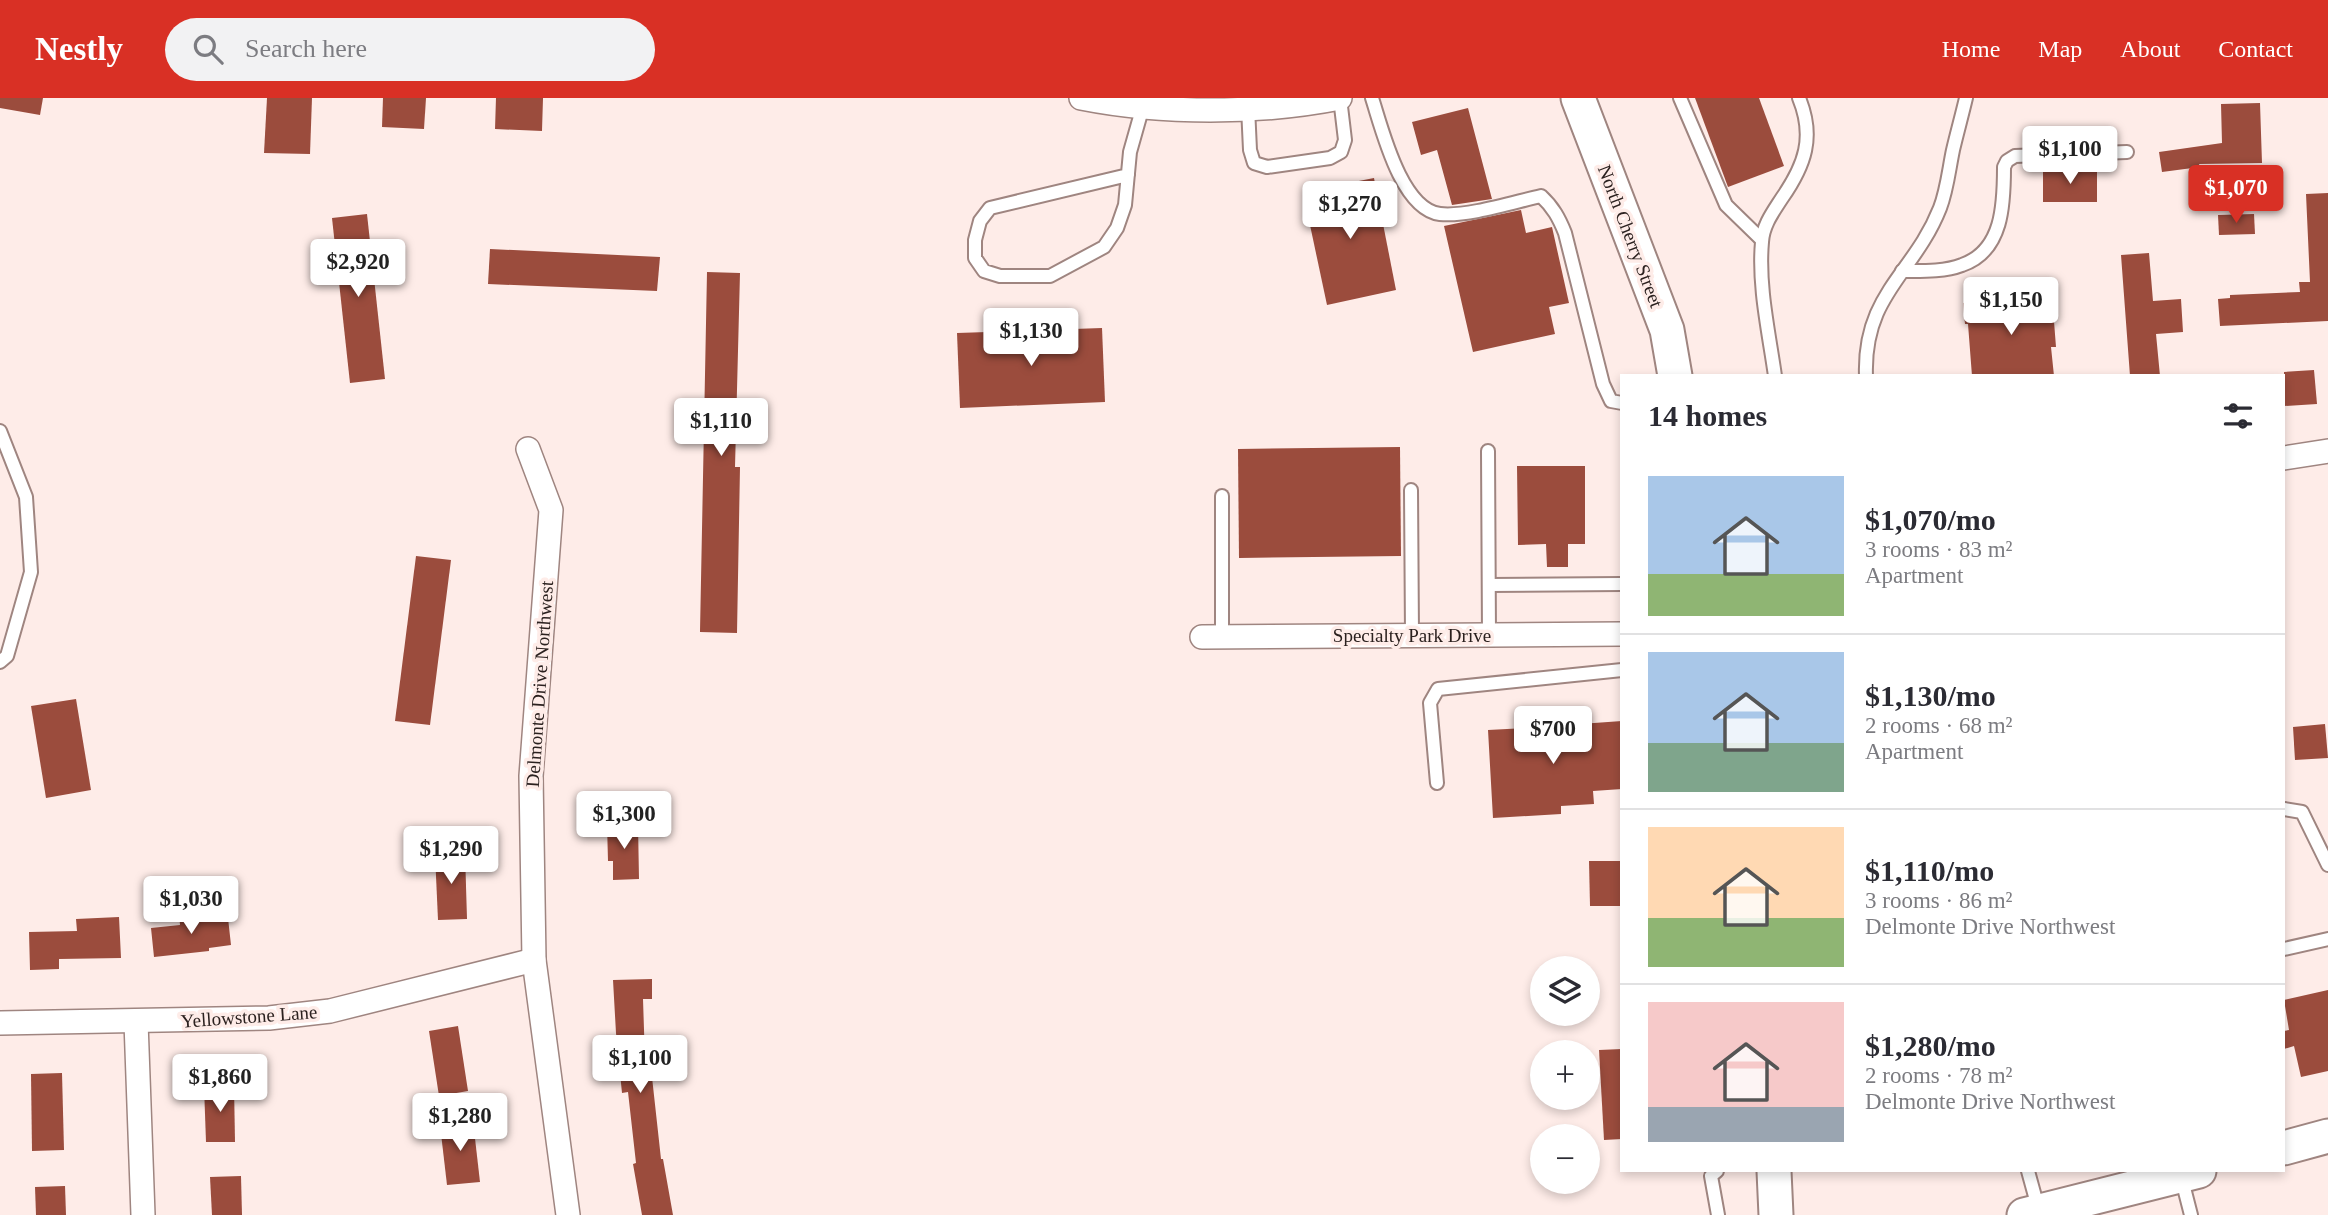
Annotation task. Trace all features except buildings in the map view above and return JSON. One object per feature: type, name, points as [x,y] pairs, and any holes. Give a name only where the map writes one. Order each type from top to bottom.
[{"type":"main road","name":"North Cherry Street","points":[[1578,98],[1667,330],[1675,374]]},
{"type":"main road","points":[[2285,1148],[2328,1136]]},
{"type":"main road","points":[[1774,1172],[1776,1215]]},
{"type":"main road","points":[[2031,1213],[2190,1173]]},
{"type":"street","points":[[1081,98],[1143,106],[1208,109],[1282,106],[1340,98]]},
{"type":"street","name":"Delmonte Drive Northwest","points":[[528,449],[551,510],[531,776],[534,960],[568,1215]]},
{"type":"street","points":[[2285,458],[2328,451]]},
{"type":"street","name":"Specialty Park Drive","points":[[1212,637],[1620,634]]},
{"type":"street","name":"Yellowstone Lane","points":[[0,1023],[269,1018],[330,1010],[534,960]]},
{"type":"street","points":[[136,1022],[142,1215]]},
{"type":"lane","points":[[1248,107],[1254,163],[1267,167],[1330,158],[1340,152],[1345,140],[1340,98]]},
{"type":"lane","points":[[1372,98],[1396,169],[1411,193],[1430,210],[1440,214],[1456,213],[1541,196],[1549,204],[1565,233],[1603,384],[1611,401],[1620,403]]},
{"type":"lane","points":[[1681,98],[1726,205],[1762,240]]},
{"type":"lane","points":[[1775,374],[1762,270],[1762,240],[1769,216],[1803,163],[1807,143],[1807,117],[1799,98]]},
{"type":"lane","points":[[1866,374],[1867,338],[1872,320],[1892,284],[1930,228],[1940,207],[1966,98]]},
{"type":"lane","points":[[1128,175],[990,208],[981,221],[975,240],[975,258],[984,271],[1000,276],[1050,276],[1104,247],[1117,228],[1125,205],[1128,175],[1130,152],[1143,106]]},
{"type":"lane","points":[[1902,271],[1961,266],[1980,256],[1992,242],[2001,217],[2004,167],[2007,160],[2014,156],[2127,152]]},
{"type":"lane","points":[[0,430],[26,497],[31,572],[7,656],[0,662]]},
{"type":"lane","points":[[1488,451],[1489,635]]},
{"type":"lane","points":[[1411,490],[1412,635]]},
{"type":"lane","points":[[1212,637],[1222,496]]},
{"type":"lane","points":[[1489,585],[1620,584]]},
{"type":"lane","points":[[1437,783],[1430,703],[1438,689],[1620,670]]},
{"type":"lane","points":[[2285,809],[2302,812],[2328,865]]},
{"type":"lane","points":[[2285,948],[2328,939]]},
{"type":"lane","points":[[1716,1172],[1711,1176],[1718,1215]]},
{"type":"lane","points":[[2028,1172],[2031,1213]]},
{"type":"lane","points":[[2190,1173],[2191,1215]]}]
